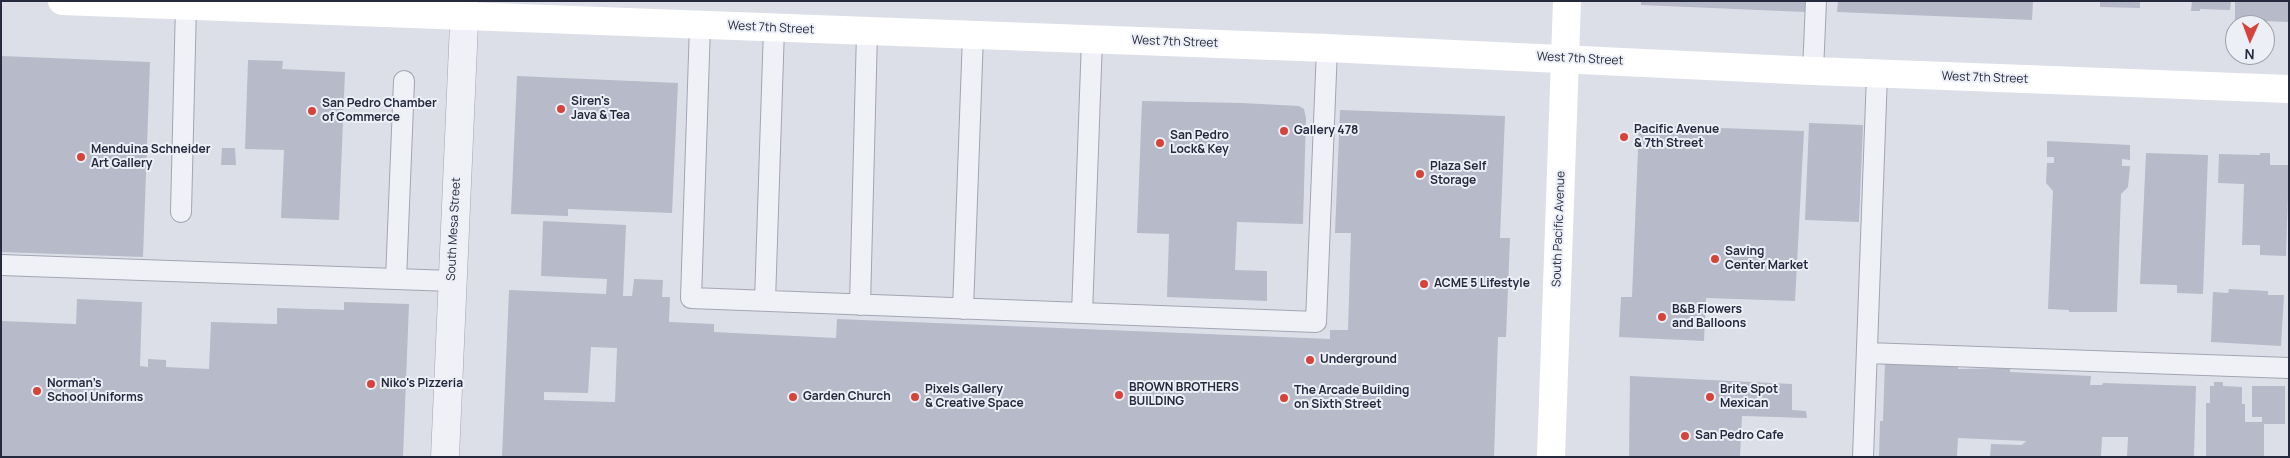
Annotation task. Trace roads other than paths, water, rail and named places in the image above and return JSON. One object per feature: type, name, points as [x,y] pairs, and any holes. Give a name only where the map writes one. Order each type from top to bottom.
[{"type":"main road","name":"West 7th Street","points":[[62,1],[186,5],[465,8],[700,25],[1327,48],[1877,74],[2289,89]]},
{"type":"main road","name":"South Pacific Avenue","points":[[1551,457],[1567,1]]},
{"type":"street","name":"South Mesa Street","points":[[445,457],[465,8]]},
{"type":"lane","points":[[1813,71],[1816,1]]},
{"type":"lane","points":[[181,212],[186,5]]},
{"type":"lane","points":[[700,25],[690,298],[1316,322],[1327,48]]},
{"type":"lane","points":[[765,301],[774,28]]},
{"type":"lane","points":[[860,305],[867,32]]},
{"type":"lane","points":[[963,309],[973,35]]},
{"type":"lane","points":[[1082,313],[1092,40]]},
{"type":"lane","points":[[1863,457],[1877,74]]},
{"type":"lane","points":[[396,279],[404,82]]},
{"type":"lane","points":[[1,265],[452,280]]},
{"type":"lane","points":[[1867,353],[2289,368]]},
{"type":"place","name":"Siren's Java & Tea","points":[[561,109]]},
{"type":"place","name":"San Pedro Chamber of Commerce","points":[[312,111]]},
{"type":"place","name":"Gallery 478","points":[[1284,131]]},
{"type":"place","name":"Pacific Avenue & 7th Street","points":[[1624,137]]},
{"type":"place","name":"San Pedro Lock& Key","points":[[1160,143]]},
{"type":"place","name":"Menduina Schneider Art Gallery","points":[[81,157]]},
{"type":"place","name":"Plaza Self Storage","points":[[1420,174]]},
{"type":"place","name":"Saving Center Market","points":[[1715,259]]},
{"type":"place","name":"ACME 5 Lifestyle","points":[[1424,284]]},
{"type":"place","name":"B&B Flowers and Balloons","points":[[1662,317]]},
{"type":"place","name":"Underground","points":[[1310,360]]},
{"type":"place","name":"Niko's Pizzeria","points":[[371,384]]},
{"type":"place","name":"Norman’s School Uniforms","points":[[37,391]]},
{"type":"place","name":"BROWN BROTHERS BUILDING","points":[[1119,395]]},
{"type":"place","name":"Garden Church","points":[[793,397]]},
{"type":"place","name":"Pixels Gallery & Creative Space","points":[[915,397]]},
{"type":"place","name":"Brite Spot Mexican","points":[[1710,397]]},
{"type":"place","name":"The Arcade Building on Sixth Street","points":[[1284,398]]},
{"type":"place","name":"San Pedro Cafe","points":[[1685,436]]}]
